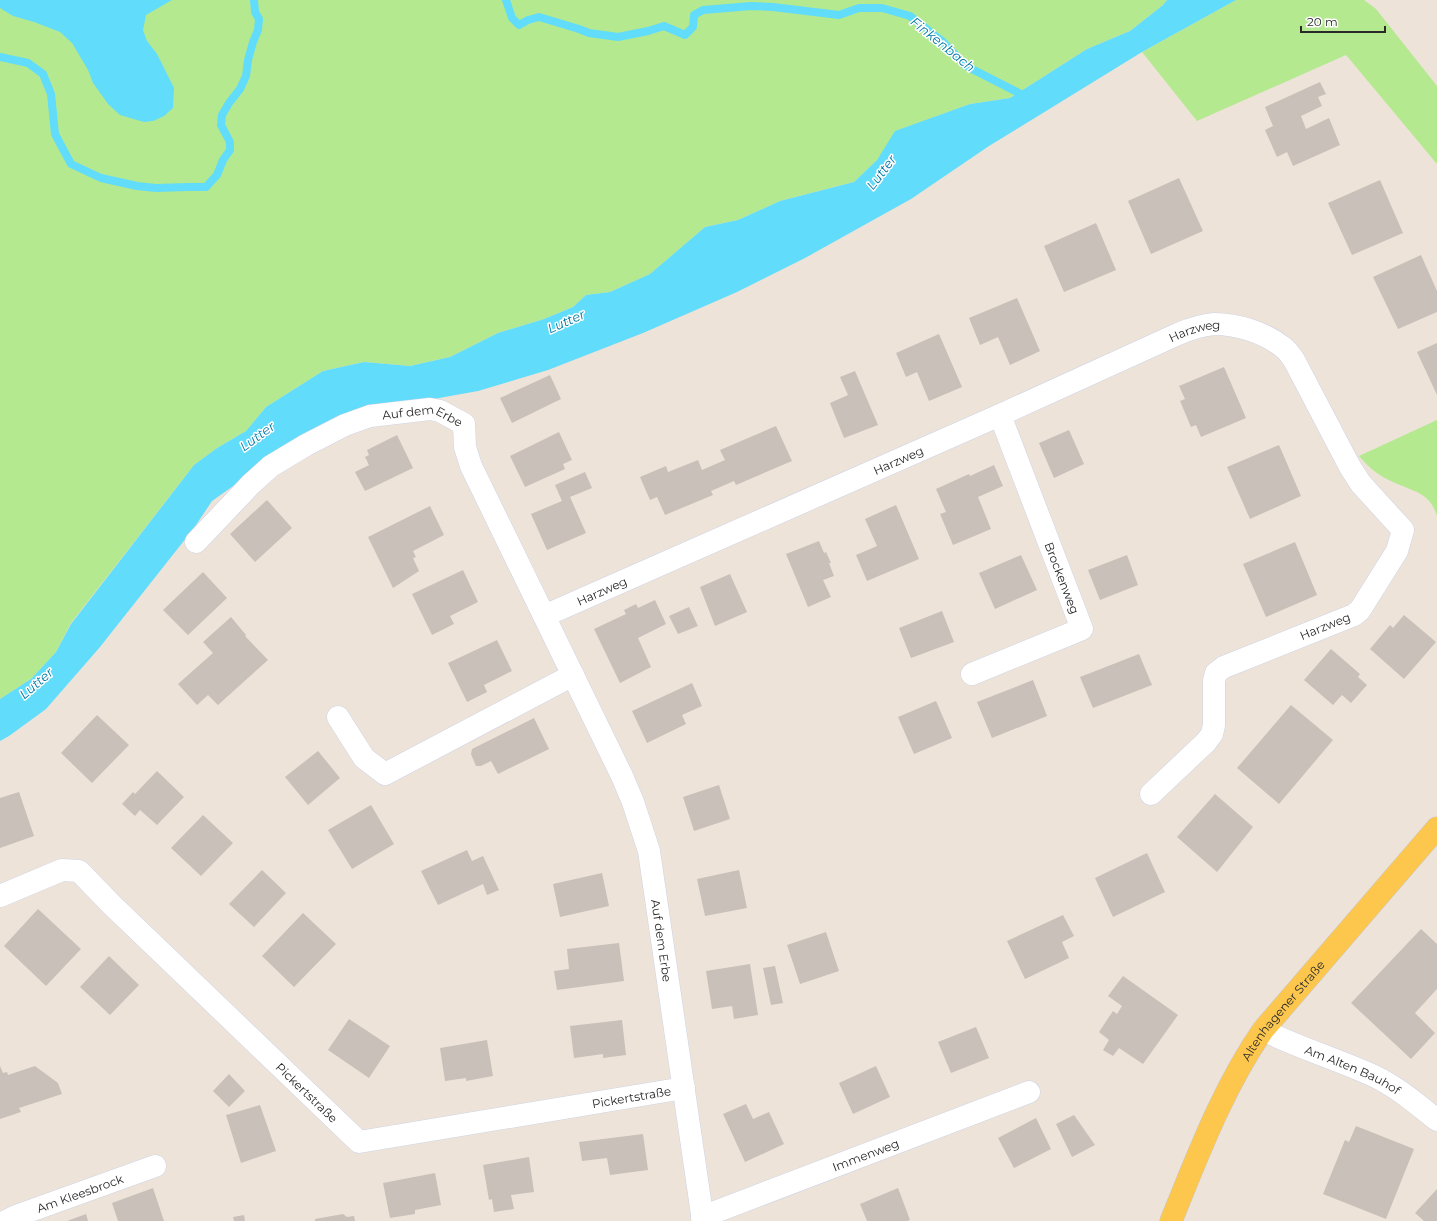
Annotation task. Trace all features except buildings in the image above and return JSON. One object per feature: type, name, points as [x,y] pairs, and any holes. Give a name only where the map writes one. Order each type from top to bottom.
[{"type":"main road","name":"Altenhagener Straße","points":[[1171,1221],[1219,1106],[1240,1066],[1263,1030],[1437,828]]},
{"type":"street","name":"Harzweg","points":[[544,616],[1000,415],[1190,329],[1214,324],[1241,327],[1262,335],[1286,349],[1294,360],[1361,484],[1403,530],[1397,551],[1360,610],[1354,615],[1224,667],[1216,673],[1214,681],[1214,725],[1212,734],[1206,742],[1151,794]]},
{"type":"street","name":"Auf dem Erbe","points":[[196,542],[251,484],[271,466],[306,445],[345,425],[370,416],[430,409],[440,411],[464,424],[465,447],[471,466],[633,802],[649,851],[703,1219]]},
{"type":"street","name":"Brockenweg","points":[[972,674],[1082,629],[1000,415]]},
{"type":"street","points":[[338,717],[364,758],[385,774],[573,675]]},
{"type":"street","name":"Pickertstraße","points":[[0,896],[62,870],[79,871],[112,905],[359,1142],[684,1088]]},
{"type":"street","name":"Am Alten Bauhof","points":[[1263,1030],[1286,1041],[1324,1054],[1375,1077],[1401,1092],[1437,1120]]},
{"type":"street","name":"Immenweg","points":[[703,1219],[1029,1092]]},
{"type":"street","name":"Am Kleesbrock","points":[[6,1221],[23,1213],[155,1166]]},
{"type":"green space","points":[[0,0],[1167,0],[1163,5],[1130,31],[1087,49],[1010,98],[970,104],[896,131],[877,160],[854,182],[780,201],[738,220],[705,227],[650,274],[610,292],[586,295],[573,307],[544,319],[498,333],[450,357],[410,366],[364,362],[323,371],[266,407],[246,431],[217,448],[194,465],[71,623],[56,652],[31,679],[0,699]]},
{"type":"green space","points":[[1236,0],[1364,0],[1376,9],[1437,86],[1437,164],[1346,55],[1197,121],[1142,52]]},
{"type":"green space","points":[[1437,420],[1437,516],[1430,502],[1420,493],[1378,474],[1359,456]]},
{"type":"water","points":[[0,0],[172,0],[146,15],[143,30],[147,41],[157,54],[174,88],[173,108],[164,116],[153,121],[144,122],[120,115],[108,104],[93,83],[88,70],[72,43],[60,32],[13,16],[0,8]]},
{"type":"water","name":"Lutter","points":[[1167,0],[1236,0],[1142,52],[989,146],[911,199],[805,258],[737,292],[643,333],[548,370],[478,391],[417,402],[243,479],[212,501],[194,528],[100,647],[46,709],[0,741],[0,699],[31,679],[56,652],[71,624],[194,465],[217,448],[246,431],[266,407],[323,371],[364,362],[410,366],[450,357],[498,333],[544,319],[573,307],[586,295],[610,292],[650,274],[705,227],[738,220],[780,201],[854,182],[877,160],[895,131],[970,104],[1010,98],[1087,49],[1130,31],[1163,5]]},
{"type":"waterway","name":"Finkenbach","points":[[0,57],[28,63],[43,74],[51,94],[55,134],[71,164],[101,178],[137,186],[156,188],[206,187],[217,175],[223,160],[230,150],[230,142],[221,125],[222,115],[240,89],[246,76],[248,60],[258,30],[259,19],[255,12],[254,0]]},
{"type":"waterway","name":"Finkenbach","points":[[506,0],[512,18],[519,25],[528,20],[539,17],[589,33],[618,37],[664,26],[685,35],[693,27],[694,15],[703,10],[751,6],[773,7],[839,15],[859,8],[882,8],[910,16],[943,42],[966,66],[1027,97]]}]
